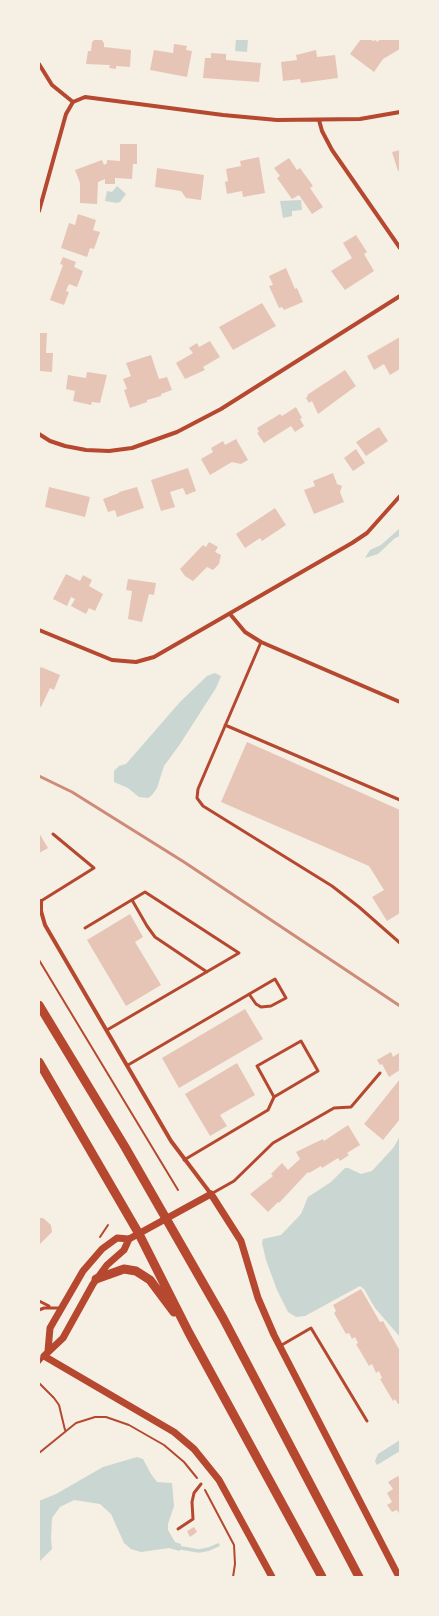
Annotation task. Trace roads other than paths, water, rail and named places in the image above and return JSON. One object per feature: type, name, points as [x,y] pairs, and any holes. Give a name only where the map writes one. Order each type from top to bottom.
[{"type":"main road","points":[[39,1005],[167,1219],[223,1318],[359,1577]]},
{"type":"main road","points":[[39,1062],[139,1234],[189,1332],[322,1577]]},
{"type":"main road","points":[[96,1279],[124,1269],[143,1275],[158,1290],[189,1332]]},
{"type":"street","points":[[39,64],[52,85],[73,102]]},
{"type":"street","points":[[39,211],[66,114],[73,102],[84,97],[96,97],[223,115],[277,120],[360,119],[400,112]]},
{"type":"street","points":[[319,120],[322,132],[332,150],[400,248]]},
{"type":"street","points":[[39,434],[50,441],[65,446],[86,450],[109,451],[132,448],[177,432],[221,409],[400,296]]},
{"type":"street","points":[[39,630],[112,660],[136,662],[159,654],[360,538],[376,523],[400,496]]},
{"type":"street","points":[[230,614],[245,632],[261,642],[400,702]]},
{"type":"street","points":[[41,901],[45,925],[184,1160],[211,1194],[234,1228],[240,1241],[258,1298],[280,1346],[399,1577]]},
{"type":"street","points":[[44,1354],[50,1328],[90,1261],[117,1238],[129,1239],[211,1194]]},
{"type":"street","points":[[39,1362],[44,1354],[63,1338],[96,1279],[107,1264],[124,1250],[129,1239]]},
{"type":"street","points":[[44,1354],[174,1432],[194,1449],[220,1480],[272,1577]]},
{"type":"lane","points":[[261,642],[198,790],[198,798],[204,806],[332,886],[359,906],[400,943]]},
{"type":"lane","points":[[225,724],[400,800]]},
{"type":"lane","points":[[41,901],[94,868],[53,834]]},
{"type":"lane","points":[[85,928],[145,892],[239,953],[107,1030]]},
{"type":"lane","points":[[132,900],[147,926],[155,936],[207,972]]},
{"type":"lane","points":[[128,1065],[249,994],[275,979],[286,998],[271,1006],[261,1008],[249,994]]},
{"type":"lane","points":[[184,1160],[268,1110],[274,1097],[318,1071],[301,1041],[256,1066],[274,1097]]},
{"type":"lane","points":[[211,1194],[234,1181],[273,1143],[334,1108],[351,1107],[380,1074]]},
{"type":"lane","points":[[39,1301],[51,1307]]},
{"type":"lane","points":[[39,1310],[51,1307],[62,1308]]},
{"type":"lane","points":[[280,1346],[311,1328],[367,1421]]},
{"type":"lane","points":[[178,1529],[193,1519],[192,1502],[194,1493],[201,1484]]},
{"type":"waterway","points":[[176,1547],[199,1551],[218,1545]]},
{"type":"railway","points":[[39,776],[72,792],[184,862],[400,1006]]}]
